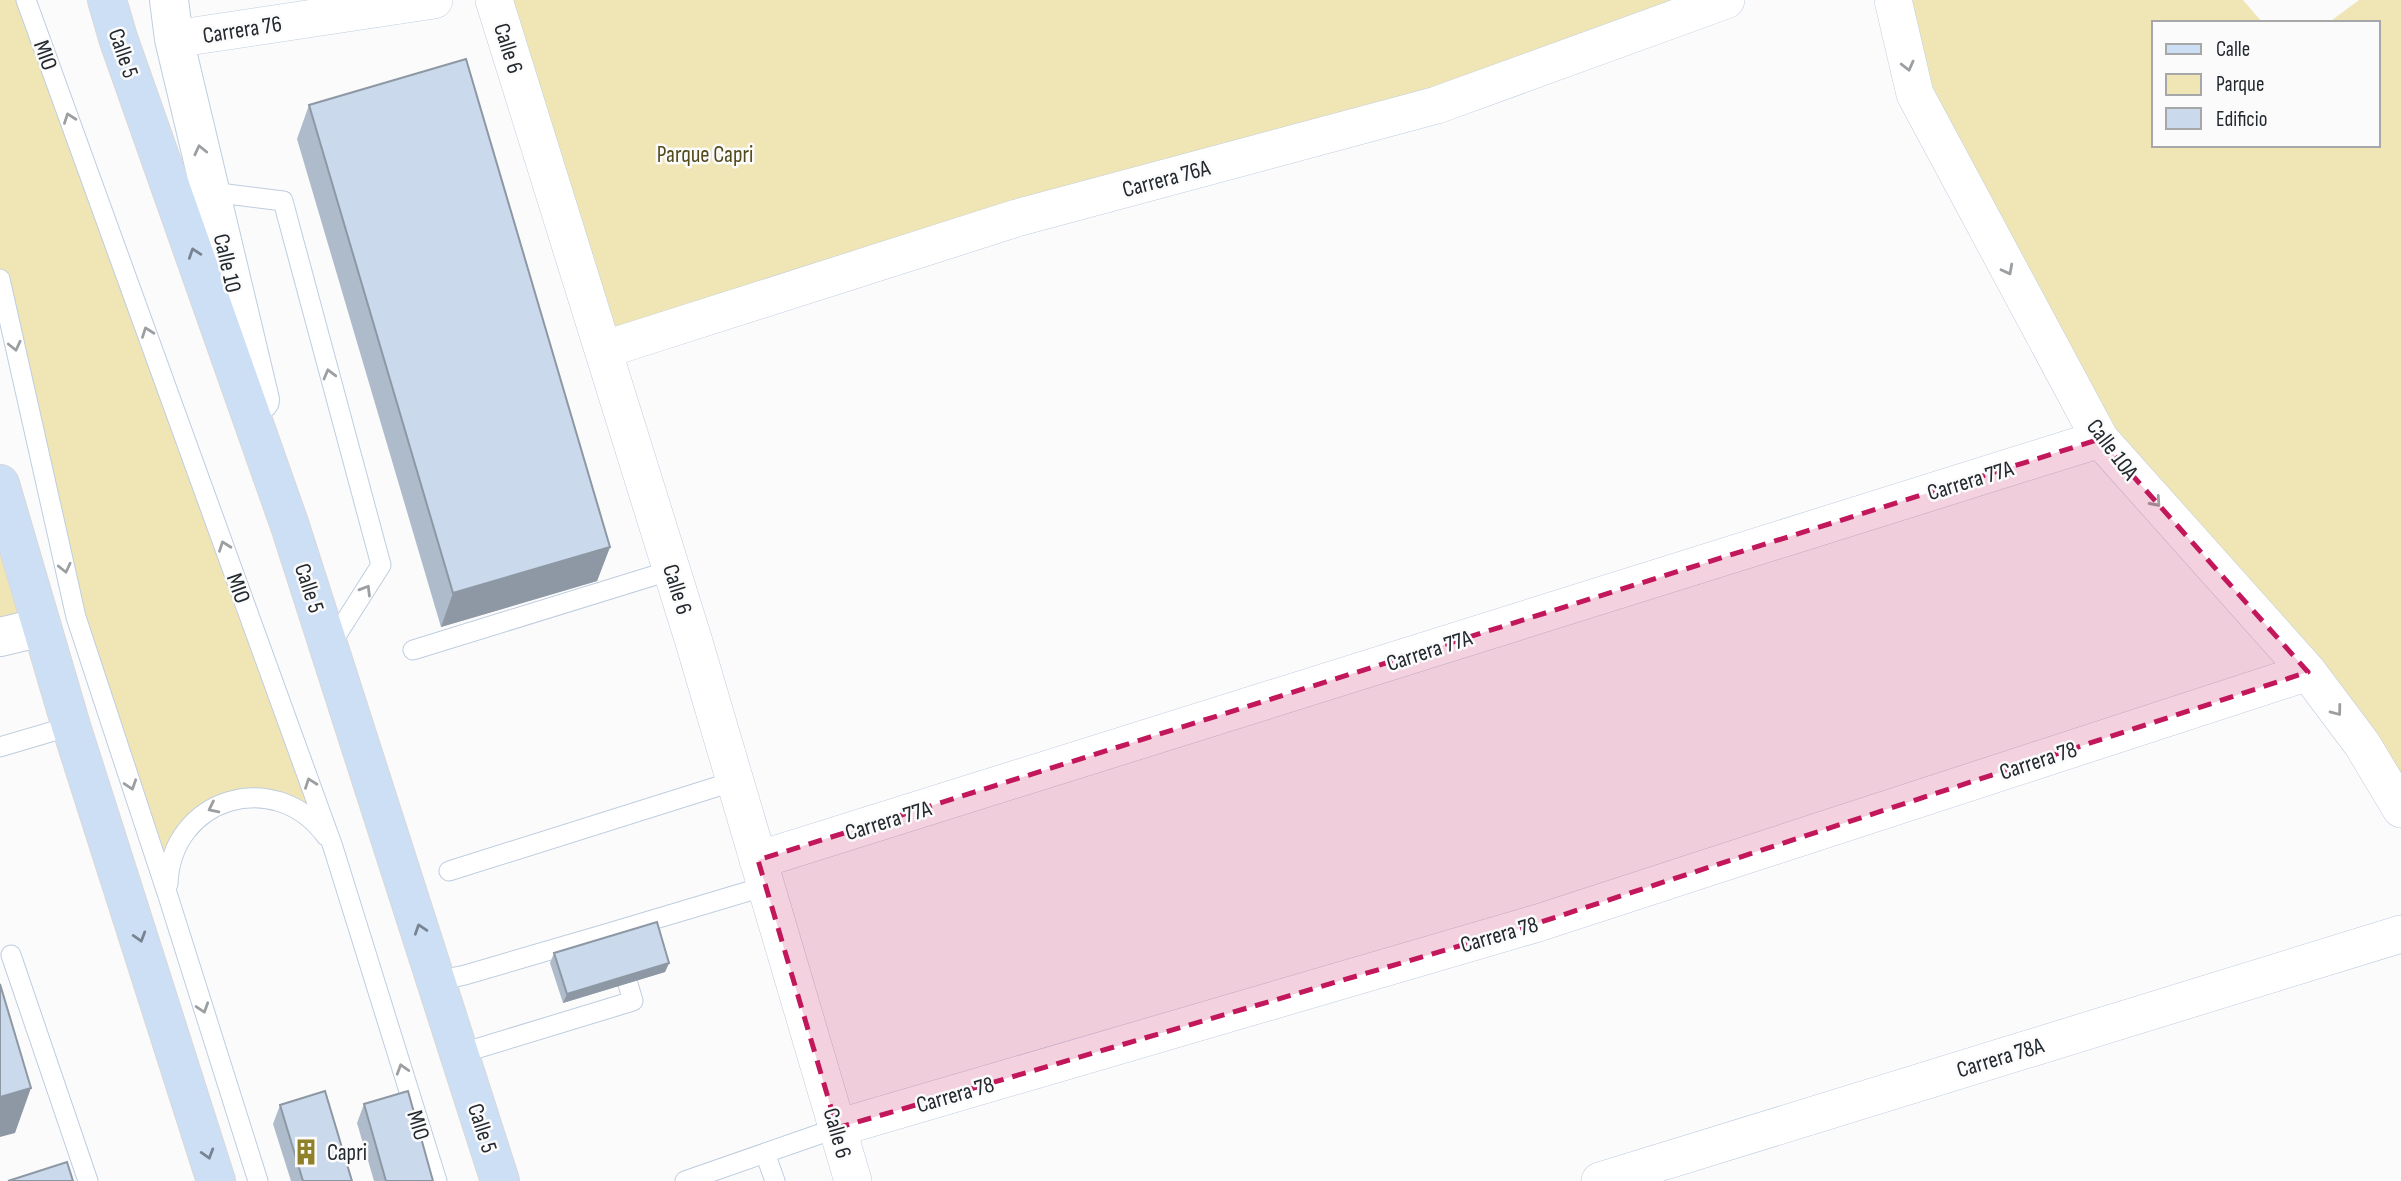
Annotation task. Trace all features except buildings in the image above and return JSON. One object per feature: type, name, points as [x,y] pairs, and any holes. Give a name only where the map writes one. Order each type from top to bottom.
[{"type":"main road","name":"Calle 5","points":[[107,0],[290,526],[500,1181]]},
{"type":"main road","points":[[0,484],[71,726],[216,1181]]},
{"type":"street","name":"Calle 10","points":[[169,0],[174,39],[290,526]]},
{"type":"street","name":"Carrera 76","points":[[174,39],[434,0]]},
{"type":"street","name":"Calle 6","points":[[494,0],[672,570],[853,1181]]},
{"type":"street","name":"Calle 10A","points":[[1893,0],[1915,94],[2100,439],[2308,672],[2362,744],[2401,809]]},
{"type":"street","name":"Carrera 76A","points":[[603,350],[1017,218],[1437,105],[1724,1]]},
{"type":"street","name":"Carrera 77A","points":[[762,873],[2100,439]]},
{"type":"street","points":[[0,637],[42,627]]},
{"type":"street","name":"Carrera 78","points":[[837,1128],[1538,923],[2308,672]]},
{"type":"street","points":[[2362,744],[2401,755]]},
{"type":"street","name":"Carrera 78A","points":[[1600,1181],[2401,934]]},
{"type":"lane","name":"MIO","points":[[26,0],[333,847],[437,1181]]},
{"type":"lane","points":[[211,192],[283,201],[381,565],[329,648]]},
{"type":"lane","points":[[0,279],[76,617],[258,1181]]},
{"type":"lane","points":[[413,650],[672,570]]},
{"type":"lane","points":[[0,747],[71,726]]},
{"type":"lane","points":[[449,871],[735,781]]},
{"type":"lane","points":[[168,896],[169,865],[181,837],[202,814],[229,800],[260,797],[290,804],[315,822],[333,847]]},
{"type":"lane","points":[[436,981],[614,938],[762,873]]},
{"type":"lane","points":[[11,955],[88,1181]]},
{"type":"lane","points":[[459,1054],[633,1002],[628,984]]},
{"type":"lane","name":"Carrera 78","points":[[685,1181],[837,1128]]},
{"type":"lane","points":[[765,1153],[775,1181]]},
{"type":"highlighted area","points":[[2100,439],[2308,672],[1538,923],[837,1128],[758,860]]},
{"type":"green space","points":[[0,0],[26,0],[333,847],[290,804],[229,800],[181,837],[168,896],[76,617],[0,279]]},
{"type":"green space","name":"Parque Capri","points":[[494,0],[1726,0],[603,350]]},
{"type":"green space","points":[[1893,0],[2243,0],[2261,21],[2152,21],[2152,147],[2380,147],[2380,21],[2331,21],[2359,0],[2401,0],[2401,809],[2100,439],[1953,168]]},
{"type":"green space","points":[[0,484],[42,627],[0,637]]},
{"type":"place","name":"Capri","points":[[306,1152]]}]
